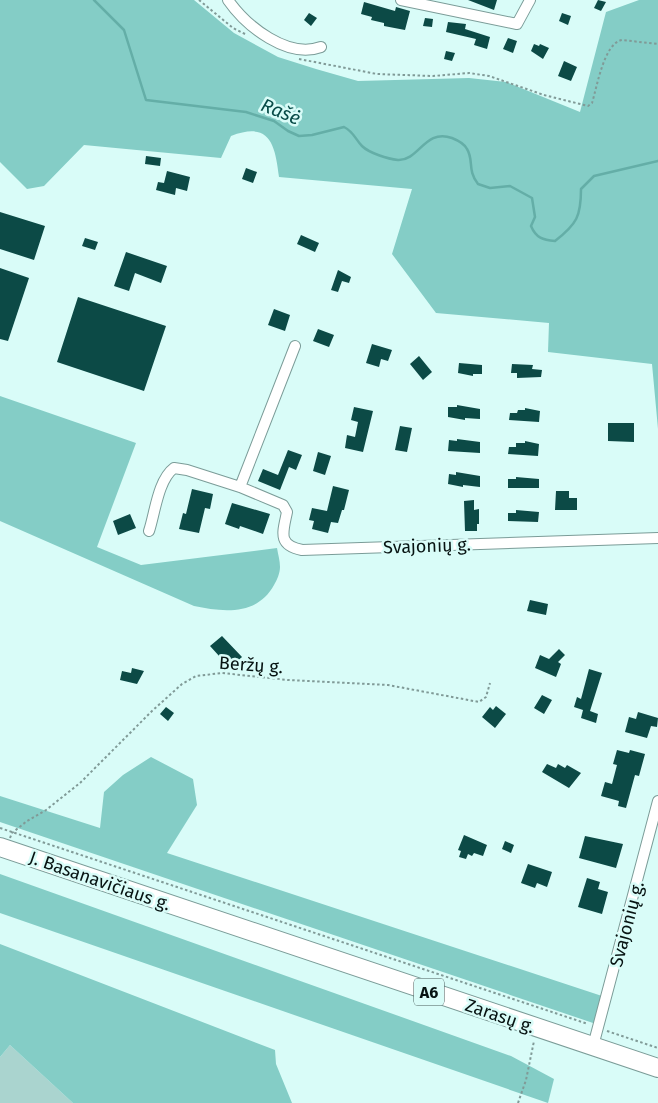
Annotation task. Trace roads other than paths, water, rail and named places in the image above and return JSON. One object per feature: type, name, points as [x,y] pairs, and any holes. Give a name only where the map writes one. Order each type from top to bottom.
[{"type":"highway","name":"J. Basanavičiaus g.","points":[[6,843],[200,916]]},
{"type":"highway","name":"Zarasų g.","points":[[200,916],[658,1068]]},
{"type":"street","points":[[228,0],[235,10],[264,34],[285,45],[306,51],[321,47]]},
{"type":"street","points":[[400,0],[517,24],[530,0]]},
{"type":"street","points":[[240,487],[295,346]]},
{"type":"street","name":"Svajonių g.","points":[[149,532],[164,481],[168,472],[174,468],[187,470],[240,487],[283,505],[287,512],[282,533],[284,540],[290,548],[302,550],[658,538]]},
{"type":"street","name":"Svajonių g.","points":[[593,1046],[658,801]]},
{"type":"waterway","name":"Rašė","points":[[94,0],[124,30],[146,100],[246,112],[274,121],[299,136],[312,135],[344,127],[350,131],[365,149],[398,160],[411,156],[435,137],[452,138],[466,147],[473,174],[478,184],[490,188],[510,186],[532,198],[535,217],[531,226],[535,233],[543,239],[555,241],[573,224],[579,213],[581,189],[594,176],[658,161]]}]
